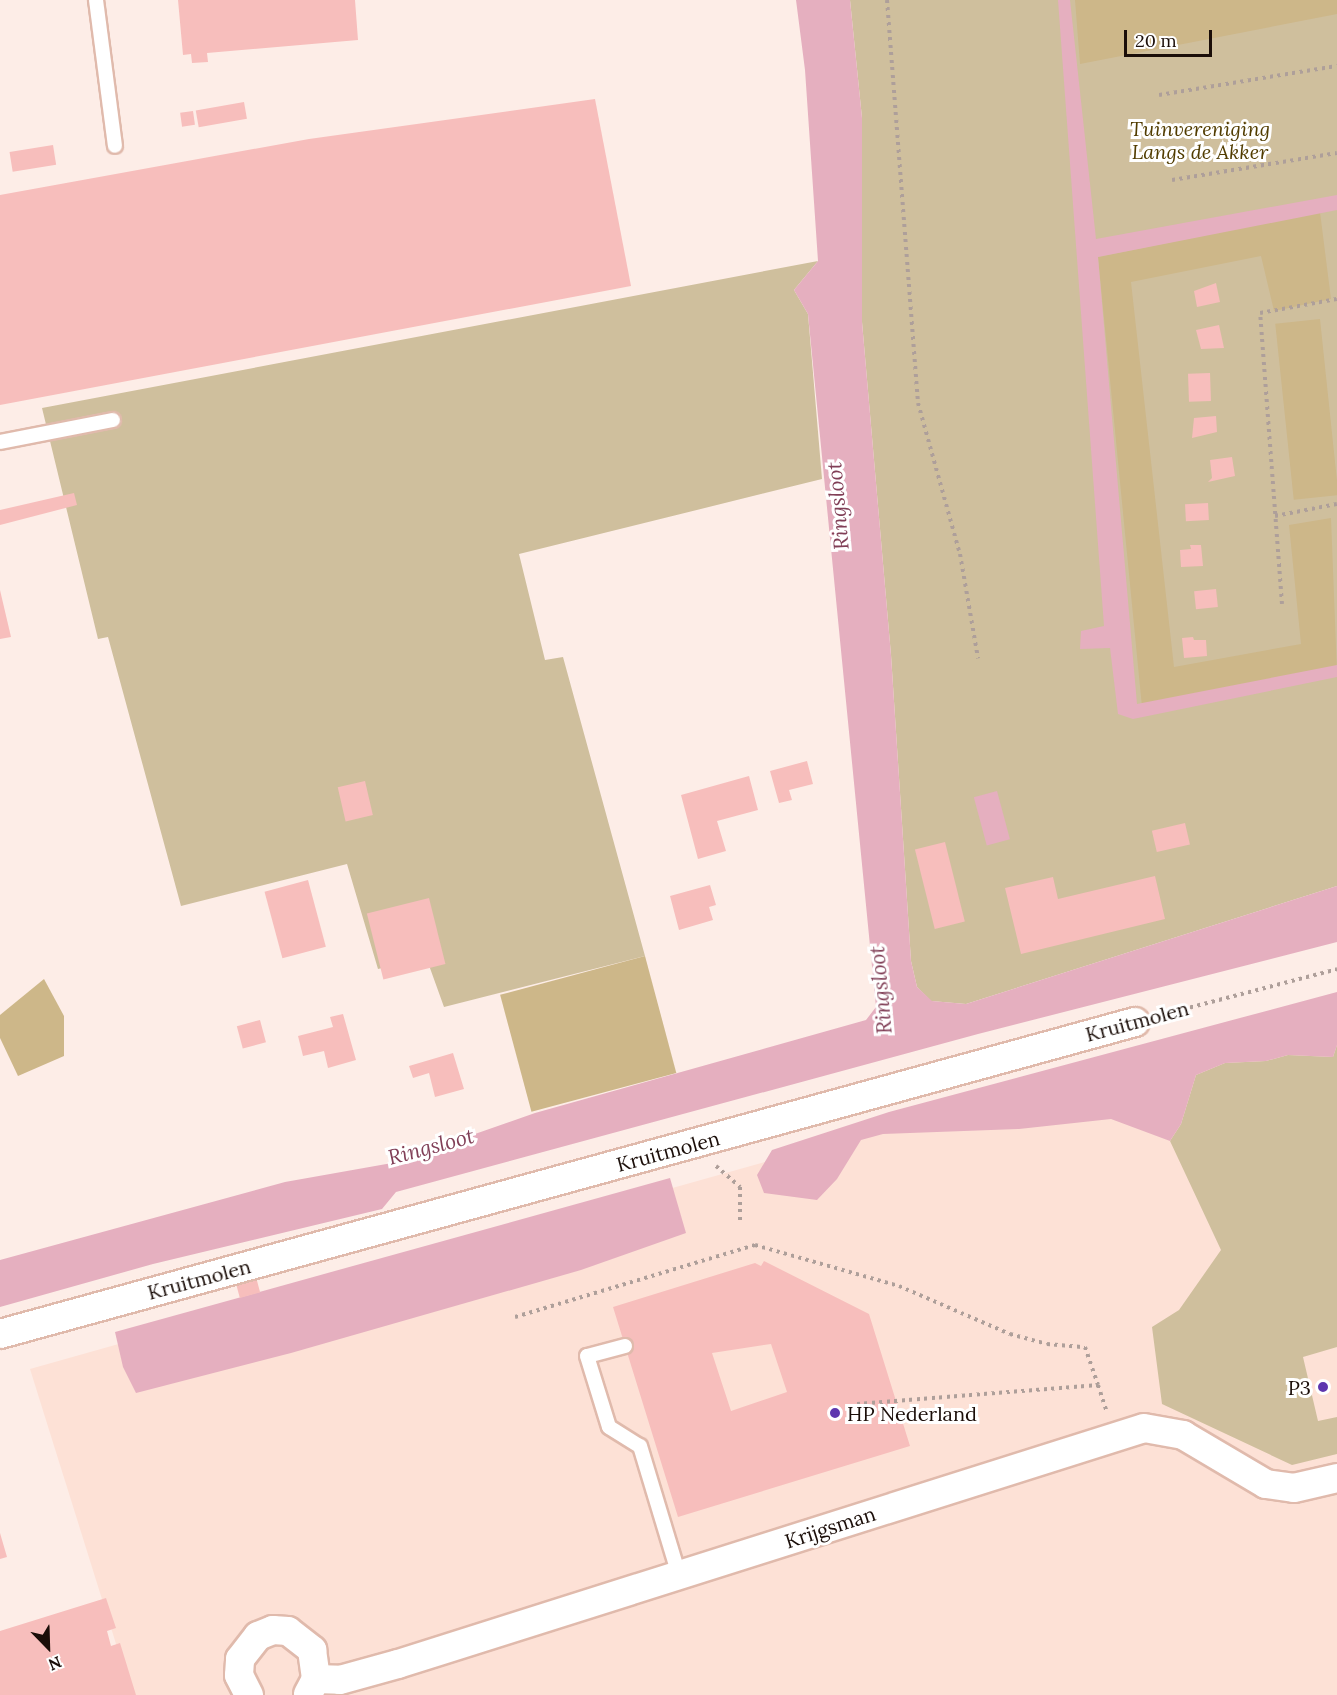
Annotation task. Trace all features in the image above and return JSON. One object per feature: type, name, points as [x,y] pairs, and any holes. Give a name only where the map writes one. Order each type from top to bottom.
[{"type":"street","name":"Kruitmolen","points":[[0,1334],[1135,1022]]},
{"type":"street","name":"Krijgsman","points":[[249,1695],[239,1675],[240,1659],[258,1635],[273,1630],[288,1631],[307,1644],[317,1664],[312,1687],[398,1664],[1144,1428],[1183,1435],[1266,1484],[1294,1488],[1337,1478]]},
{"type":"lane","points":[[96,0],[116,146]]},
{"type":"lane","points":[[0,442],[113,420]]},
{"type":"lane","points":[[625,1346],[587,1356],[609,1427],[640,1446],[680,1575]]},
{"type":"path","points":[[886,0],[918,403],[960,554],[978,658]]},
{"type":"path","points":[[1159,96],[1337,66]]},
{"type":"path","points":[[1172,180],[1337,153]]},
{"type":"path","points":[[1282,604],[1260,313],[1337,299]]},
{"type":"path","points":[[1275,516],[1337,504]]},
{"type":"path","name":"Kruitmolen","points":[[1135,1022],[1337,969]]},
{"type":"path","points":[[704,1141],[719,1170],[740,1187],[740,1221]]},
{"type":"path","points":[[516,1317],[755,1245],[899,1286],[1010,1334],[1047,1344],[1085,1347],[1114,1437]]},
{"type":"path","points":[[857,1404],[1098,1385]]},
{"type":"shaded area","points":[[1075,0],[1337,0],[1337,14],[1080,64]]},
{"type":"shaded area","points":[[1320,212],[1331,299],[1274,311],[1261,256],[1131,282],[1174,667],[1301,644],[1289,525],[1331,518],[1337,673],[1142,707],[1098,257]]},
{"type":"shaded area","points":[[1320,319],[1337,495],[1294,500],[1275,324]]},
{"type":"shaded area","points":[[645,956],[676,1073],[531,1112],[500,995]]},
{"type":"shaded area","points":[[44,979],[64,1016],[64,1056],[18,1076],[0,1038],[0,1015]]},
{"type":"shaded area","points":[[1337,1007],[1337,1695],[132,1695],[30,1369],[1162,1050]]},
{"type":"green space","name":"Tuinvereniging Langs de Akker","points":[[850,0],[1337,0],[1337,886],[966,1004],[931,1001],[917,987],[911,961],[891,655],[862,322],[862,118]]},
{"type":"green space","points":[[818,261],[794,290],[808,314],[822,479],[519,554],[545,660],[563,657],[645,956],[444,1007],[426,957],[378,969],[347,864],[181,906],[108,637],[98,639],[42,408]]},
{"type":"green space","points":[[1337,1045],[1337,1347],[1303,1357],[1318,1421],[1337,1417],[1337,1454],[1292,1465],[1162,1404],[1152,1327],[1179,1310],[1221,1250],[1170,1141],[1181,1124],[1196,1075],[1225,1063],[1266,1061],[1288,1055],[1333,1057]]},
{"type":"water","name":"Ringsloot","points":[[796,0],[850,0],[862,118],[862,322],[891,655],[911,961],[917,987],[932,1001],[966,1004],[1337,886],[1337,942],[978,1034],[396,1192],[382,1209],[153,1264],[0,1307],[0,1260],[285,1182],[392,1163],[535,1113],[866,1020],[876,1007],[808,314],[794,290],[818,261],[805,70]]},
{"type":"water","points":[[1058,0],[1070,0],[1096,239],[1337,195],[1337,210],[1098,257],[1137,704],[1337,665],[1337,677],[1133,719],[1118,714],[1110,648],[1080,649],[1081,631],[1104,626]]},
{"type":"water","points":[[997,791],[1010,839],[987,846],[974,797]]},
{"type":"water","points":[[1337,992],[1337,1045],[1333,1057],[1288,1055],[1266,1061],[1225,1063],[1196,1075],[1181,1124],[1170,1141],[1111,1119],[1019,1129],[883,1134],[861,1140],[837,1179],[817,1200],[764,1193],[757,1175],[772,1150],[889,1112]]},
{"type":"water","points":[[670,1178],[686,1233],[581,1270],[291,1353],[136,1393],[123,1367],[115,1332]]},
{"type":"building","points":[[178,0],[355,0],[358,40],[207,53],[208,62],[192,63],[191,54],[183,55]]},
{"type":"building","points":[[595,99],[631,286],[0,405],[0,195],[309,139]]},
{"type":"building","points":[[244,102],[247,119],[199,127],[196,111]]},
{"type":"building","points":[[193,111],[195,125],[182,127],[180,113]]},
{"type":"building","points":[[53,145],[56,165],[13,172],[10,152]]},
{"type":"building","points":[[1216,283],[1220,302],[1197,307],[1194,291]]},
{"type":"building","points":[[1219,325],[1224,348],[1201,349],[1196,330]]},
{"type":"building","points":[[1210,373],[1211,401],[1189,402],[1188,374]]},
{"type":"building","points":[[1216,416],[1217,432],[1192,438],[1194,418]]},
{"type":"building","points":[[1232,457],[1235,476],[1208,482],[1212,478],[1210,460]]},
{"type":"building","points":[[74,493],[77,505],[0,525],[0,510]]},
{"type":"building","points":[[1208,503],[1209,520],[1186,521],[1185,504]]},
{"type":"building","points":[[1190,545],[1201,545],[1203,566],[1181,567],[1180,550],[1191,549]]},
{"type":"building","points":[[1216,589],[1218,607],[1196,609],[1194,591]]},
{"type":"building","points":[[0,590],[11,637],[0,639]]},
{"type":"building","points":[[1193,637],[1194,640],[1206,640],[1207,656],[1184,658],[1182,638]]},
{"type":"building","points":[[807,761],[813,784],[789,790],[792,800],[779,803],[770,771]]},
{"type":"building","points":[[749,776],[758,810],[717,821],[726,851],[698,859],[681,795]]},
{"type":"building","points":[[365,781],[373,815],[346,821],[338,787]]},
{"type":"building","points":[[1185,823],[1190,844],[1157,852],[1152,831]]},
{"type":"building","points":[[945,842],[965,922],[935,929],[915,849]]},
{"type":"building","points":[[1155,876],[1165,919],[1021,954],[1005,888],[1053,877],[1058,899]]},
{"type":"building","points":[[308,880],[326,947],[282,958],[265,892]]},
{"type":"building","points":[[710,885],[716,905],[709,907],[713,920],[679,930],[670,896]]},
{"type":"building","points":[[429,898],[445,964],[383,979],[367,913]]},
{"type":"building","points":[[343,1014],[356,1060],[328,1068],[324,1051],[303,1056],[298,1036],[333,1027],[330,1017]]},
{"type":"building","points":[[260,1020],[266,1042],[243,1048],[237,1026]]},
{"type":"building","points":[[453,1053],[464,1089],[435,1097],[429,1073],[413,1078],[409,1066]]},
{"type":"building","points":[[764,1261],[869,1314],[910,1446],[678,1517],[613,1307],[755,1263],[761,1266]],"holes":[[[771,1344],[787,1392],[731,1411],[712,1353]]]},
{"type":"building","points":[[256,1277],[260,1292],[240,1298],[236,1282]]},
{"type":"building","points":[[0,1533],[7,1557],[0,1559]]},
{"type":"building","points":[[106,1598],[116,1628],[107,1631],[111,1646],[120,1643],[136,1695],[0,1695],[0,1631]]},
{"type":"place","name":"P3","points":[[1323,1387]]},
{"type":"place","name":"HP Nederland","points":[[835,1413]]}]
